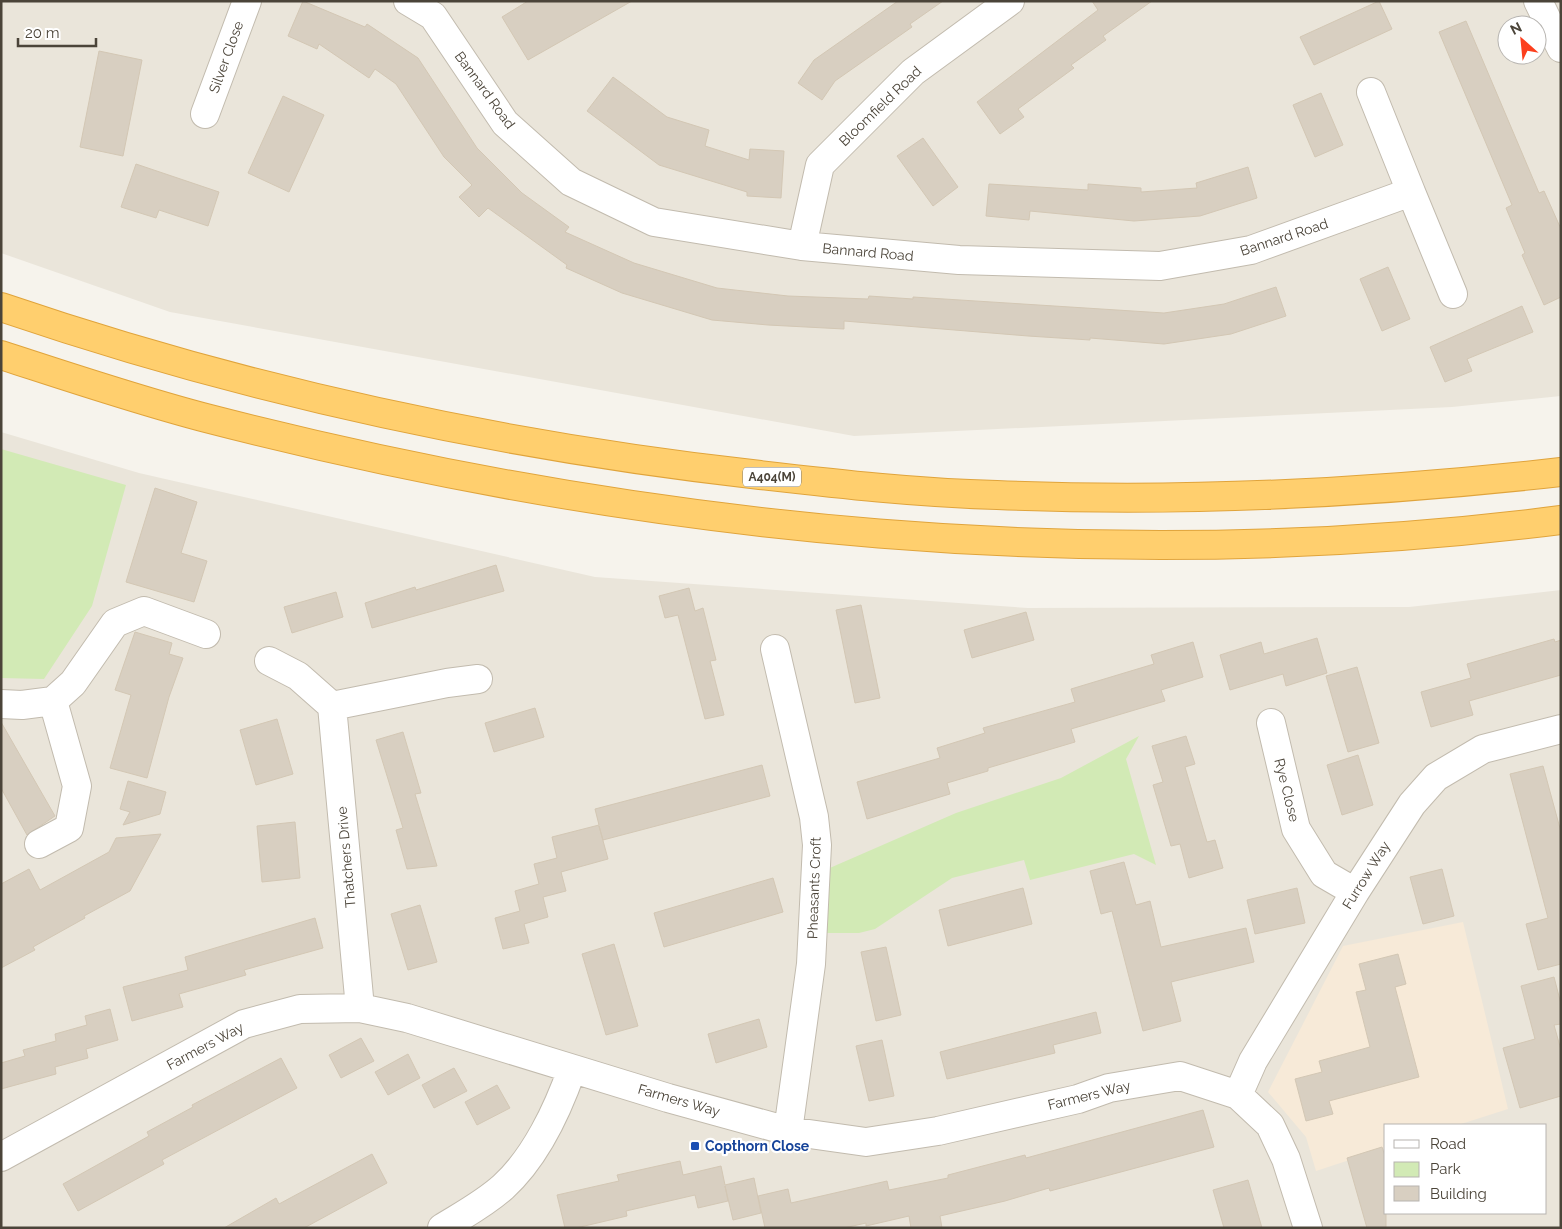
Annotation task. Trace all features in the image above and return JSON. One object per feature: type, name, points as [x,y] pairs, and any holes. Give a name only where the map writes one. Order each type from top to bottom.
[{"type":"highway","name":"A404(M)","points":[[1,307],[63,328],[194,366],[288,391],[435,425],[548,446],[690,468],[854,486],[996,496],[1241,496],[1354,491],[1561,472]]},
{"type":"highway","points":[[1,355],[202,417],[413,466],[528,490],[634,506],[836,530],[979,541],[1141,545],[1393,536],[1561,520]]},
{"type":"street","name":"Silver Close","points":[[205,114],[246,1]]},
{"type":"street","name":"Bannard Road","points":[[408,1],[440,8],[505,123],[571,182],[654,222],[802,246],[959,260],[1160,266],[1251,250],[1411,192]]},
{"type":"street","name":"Bloomfield Road","points":[[802,246],[820,165],[913,72],[1010,1]]},
{"type":"street","points":[[1538,1],[1561,48]]},
{"type":"street","points":[[1371,92],[1453,294]]},
{"type":"street","points":[[1,704],[22,705],[53,701],[73,683],[116,623],[144,611],[206,634]]},
{"type":"street","name":"Pheasants Croft","points":[[775,649],[814,817],[817,845],[811,964],[788,1130]]},
{"type":"street","points":[[269,662],[298,676],[332,706],[447,682],[478,679]]},
{"type":"street","points":[[39,844],[69,828],[77,786],[53,701]]},
{"type":"street","name":"Thatchers Drive","points":[[332,706],[360,1008]]},
{"type":"street","name":"Rye Close","points":[[1270,723],[1296,829],[1324,874],[1355,892]]},
{"type":"street","name":"Furrow Way","points":[[1238,1095],[1254,1061],[1355,892],[1412,804],[1436,777],[1483,749],[1561,729]]},
{"type":"street","name":"Farmers Way","points":[[1,1157],[244,1024],[300,1009],[360,1008],[407,1018],[668,1098],[788,1130],[866,1142],[938,1131],[1078,1098],[1109,1088],[1180,1076],[1238,1095],[1270,1125],[1286,1159],[1308,1228]]},
{"type":"street","points":[[442,1228],[482,1205],[520,1170],[559,1104],[572,1068]]},
{"type":"shaded area","points":[[1,1],[1561,1],[1561,396],[1452,407],[854,436],[170,312],[1,253]]},
{"type":"shaded area","points":[[1,432],[139,473],[595,577],[1028,608],[1409,607],[1561,590],[1561,1228],[1,1228]]},
{"type":"shaded area","points":[[1463,922],[1508,1109],[1461,1124],[1384,1124],[1384,1149],[1316,1171],[1306,1137],[1268,1092],[1343,946]]},
{"type":"green space","points":[[1,449],[126,485],[92,606],[44,679],[1,678]]},
{"type":"green space","points":[[1139,736],[1126,759],[1156,865],[1134,854],[1030,880],[1024,860],[952,878],[875,929],[859,933],[813,933],[816,874],[956,813],[1061,778]]},
{"type":"building","points":[[303,1],[365,27],[367,24],[418,58],[477,148],[522,193],[569,227],[565,232],[634,263],[717,288],[788,296],[868,299],[869,296],[913,299],[913,297],[1164,313],[1224,304],[1276,287],[1286,316],[1231,334],[1164,344],[1090,338],[1090,340],[1028,336],[844,321],[844,329],[712,320],[622,293],[566,268],[567,265],[488,208],[479,217],[459,197],[472,185],[444,157],[396,84],[375,69],[369,78],[319,44],[317,49],[288,36]]},
{"type":"building","points":[[528,1],[632,1],[528,60],[502,17]]},
{"type":"building","points":[[898,1],[943,1],[910,24],[912,27],[835,81],[822,100],[798,83],[814,60]]},
{"type":"building","points":[[1092,1],[1152,1],[1103,36],[1106,40],[1071,65],[1074,68],[1018,109],[1024,117],[1000,134],[977,102],[1098,10]]},
{"type":"building","points":[[1379,1],[1392,29],[1314,65],[1300,37]]},
{"type":"building","points":[[1466,21],[1539,193],[1544,191],[1561,229],[1561,297],[1544,305],[1522,255],[1525,253],[1506,208],[1512,205],[1439,32]]},
{"type":"building","points":[[99,51],[142,60],[123,156],[80,147]]},
{"type":"building","points":[[613,77],[667,117],[709,130],[705,146],[749,160],[750,149],[784,151],[781,198],[747,196],[747,192],[659,165],[587,111]]},
{"type":"building","points":[[1321,93],[1343,145],[1315,157],[1293,105]]},
{"type":"building","points":[[283,96],[324,115],[289,192],[248,173]]},
{"type":"building","points":[[923,138],[958,187],[933,206],[897,156]]},
{"type":"building","points":[[136,164],[219,192],[208,226],[159,210],[156,218],[121,207]]},
{"type":"building","points":[[1248,167],[1257,198],[1200,216],[1134,221],[1030,211],[1029,220],[986,216],[989,184],[1088,190],[1088,184],[1141,188],[1141,192],[1197,188],[1196,183]]},
{"type":"building","points":[[1388,267],[1410,319],[1382,331],[1360,279]]},
{"type":"building","points":[[1522,306],[1533,332],[1467,359],[1472,371],[1445,382],[1430,347]]},
{"type":"building","points":[[155,488],[197,502],[181,553],[207,561],[194,602],[126,582]]},
{"type":"building","points":[[496,565],[504,591],[372,628],[365,603],[415,587],[416,590]]},
{"type":"building","points":[[689,588],[695,611],[703,608],[716,660],[710,661],[724,715],[705,719],[678,615],[665,618],[659,596]]},
{"type":"building","points":[[336,592],[343,617],[292,633],[284,607]]},
{"type":"building","points":[[861,605],[880,698],[855,703],[836,610]]},
{"type":"building","points":[[1026,612],[1034,640],[972,658],[964,630]]},
{"type":"building","points":[[135,632],[172,643],[169,654],[183,658],[169,697],[147,778],[110,768],[131,695],[115,690]]},
{"type":"building","points":[[1317,638],[1327,673],[1286,686],[1283,674],[1230,690],[1220,655],[1261,642],[1264,654]]},
{"type":"building","points":[[1554,639],[1555,642],[1561,640],[1561,675],[1469,701],[1473,715],[1431,727],[1421,692],[1471,678],[1467,664]]},
{"type":"building","points":[[1193,642],[1203,677],[1161,690],[1165,701],[1071,729],[1075,742],[988,768],[988,771],[947,783],[950,794],[867,819],[857,782],[940,758],[937,748],[985,733],[983,728],[1075,702],[1071,689],[1154,664],[1151,655]]},
{"type":"building","points":[[1357,667],[1379,743],[1348,752],[1326,676]]},
{"type":"building","points":[[535,708],[544,737],[494,752],[485,723]]},
{"type":"building","points":[[277,719],[293,774],[256,785],[240,730]]},
{"type":"building","points":[[1,722],[55,816],[27,835],[1,788]]},
{"type":"building","points":[[403,732],[421,793],[415,794],[437,866],[407,869],[396,830],[403,828],[376,740]]},
{"type":"building","points":[[1186,736],[1195,764],[1185,767],[1207,842],[1215,840],[1223,868],[1189,878],[1180,844],[1171,846],[1153,785],[1163,782],[1152,746]]},
{"type":"building","points":[[1358,755],[1373,805],[1342,815],[1327,765]]},
{"type":"building","points":[[762,765],[770,796],[603,840],[599,826],[608,859],[561,872],[566,891],[543,897],[548,917],[524,924],[529,943],[503,949],[495,918],[520,911],[515,891],[539,884],[534,864],[557,858],[552,837],[599,825],[595,809]]},
{"type":"building","points":[[1543,766],[1561,832],[1561,964],[1538,970],[1526,924],[1548,918],[1510,774]]},
{"type":"building","points":[[128,781],[166,792],[160,814],[123,825],[130,812],[120,809]]},
{"type":"building","points":[[295,822],[300,878],[262,882],[257,826]]},
{"type":"building","points":[[161,834],[130,891],[84,916],[85,918],[33,947],[35,950],[1,968],[1,884],[29,869],[40,890],[109,852],[116,838]]},
{"type":"building","points":[[1124,862],[1136,905],[1150,901],[1161,947],[1246,928],[1254,962],[1171,982],[1181,1021],[1143,1031],[1112,911],[1101,914],[1090,871]]},
{"type":"building","points":[[1442,869],[1454,916],[1423,924],[1410,877]]},
{"type":"building","points":[[773,878],[783,912],[664,947],[654,913]]},
{"type":"building","points":[[1023,888],[1032,924],[948,946],[939,910]]},
{"type":"building","points":[[1297,888],[1305,923],[1255,934],[1247,900]]},
{"type":"building","points":[[420,905],[437,962],[408,970],[391,914]]},
{"type":"building","points":[[315,918],[323,948],[244,970],[246,975],[179,994],[183,1007],[132,1021],[123,987],[188,970],[185,957]]},
{"type":"building","points":[[614,944],[638,1026],[606,1035],[582,954]]},
{"type":"building","points":[[886,947],[901,1015],[876,1021],[861,952]]},
{"type":"building","points":[[1398,954],[1406,984],[1395,987],[1419,1077],[1329,1101],[1333,1114],[1306,1121],[1295,1079],[1322,1072],[1319,1061],[1370,1047],[1356,992],[1366,990],[1359,964]]},
{"type":"building","points":[[1554,977],[1561,1004],[1561,1024],[1554,1025],[1561,1050],[1561,1096],[1520,1108],[1503,1048],[1535,1039],[1521,986]]},
{"type":"building","points":[[110,1009],[118,1040],[86,1049],[88,1058],[55,1067],[56,1074],[1,1089],[1,1063],[25,1056],[23,1050],[56,1041],[55,1034],[87,1025],[85,1016]]},
{"type":"building","points":[[1096,1012],[1101,1033],[1053,1045],[1055,1053],[947,1079],[940,1052]]},
{"type":"building","points":[[759,1019],[767,1047],[716,1063],[708,1034]]},
{"type":"building","points":[[361,1038],[374,1061],[341,1078],[329,1055]]},
{"type":"building","points":[[882,1040],[894,1096],[869,1101],[856,1046]]},
{"type":"building","points":[[408,1054],[420,1078],[388,1095],[375,1072]]},
{"type":"building","points":[[281,1058],[297,1088],[162,1160],[164,1164],[78,1211],[63,1184],[149,1136],[147,1132],[193,1107],[192,1105]]},
{"type":"building","points":[[454,1068],[467,1091],[434,1108],[422,1085]]},
{"type":"building","points":[[497,1085],[510,1108],[477,1125],[465,1102]]},
{"type":"building","points":[[1203,1110],[1214,1147],[1050,1191],[1049,1188],[1005,1201],[940,1216],[942,1228],[911,1228],[909,1216],[866,1226],[866,1223],[844,1228],[765,1228],[758,1196],[788,1189],[791,1203],[887,1181],[889,1190],[948,1178],[948,1175],[1025,1155],[1026,1158]]},
{"type":"building","points":[[1382,1147],[1384,1153],[1384,1214],[1386,1214],[1386,1228],[1367,1228],[1347,1158]]},
{"type":"building","points":[[372,1154],[387,1183],[304,1228],[224,1228],[276,1198],[279,1204]]},
{"type":"building","points":[[680,1161],[683,1175],[721,1166],[725,1185],[754,1178],[761,1213],[733,1220],[725,1186],[728,1201],[698,1208],[695,1195],[626,1211],[627,1216],[576,1228],[565,1228],[557,1195],[619,1181],[617,1175]]},
{"type":"building","points":[[1248,1180],[1262,1228],[1224,1228],[1213,1190]]},
{"type":"place","name":"Copthorn Close","points":[[695,1146]]}]
